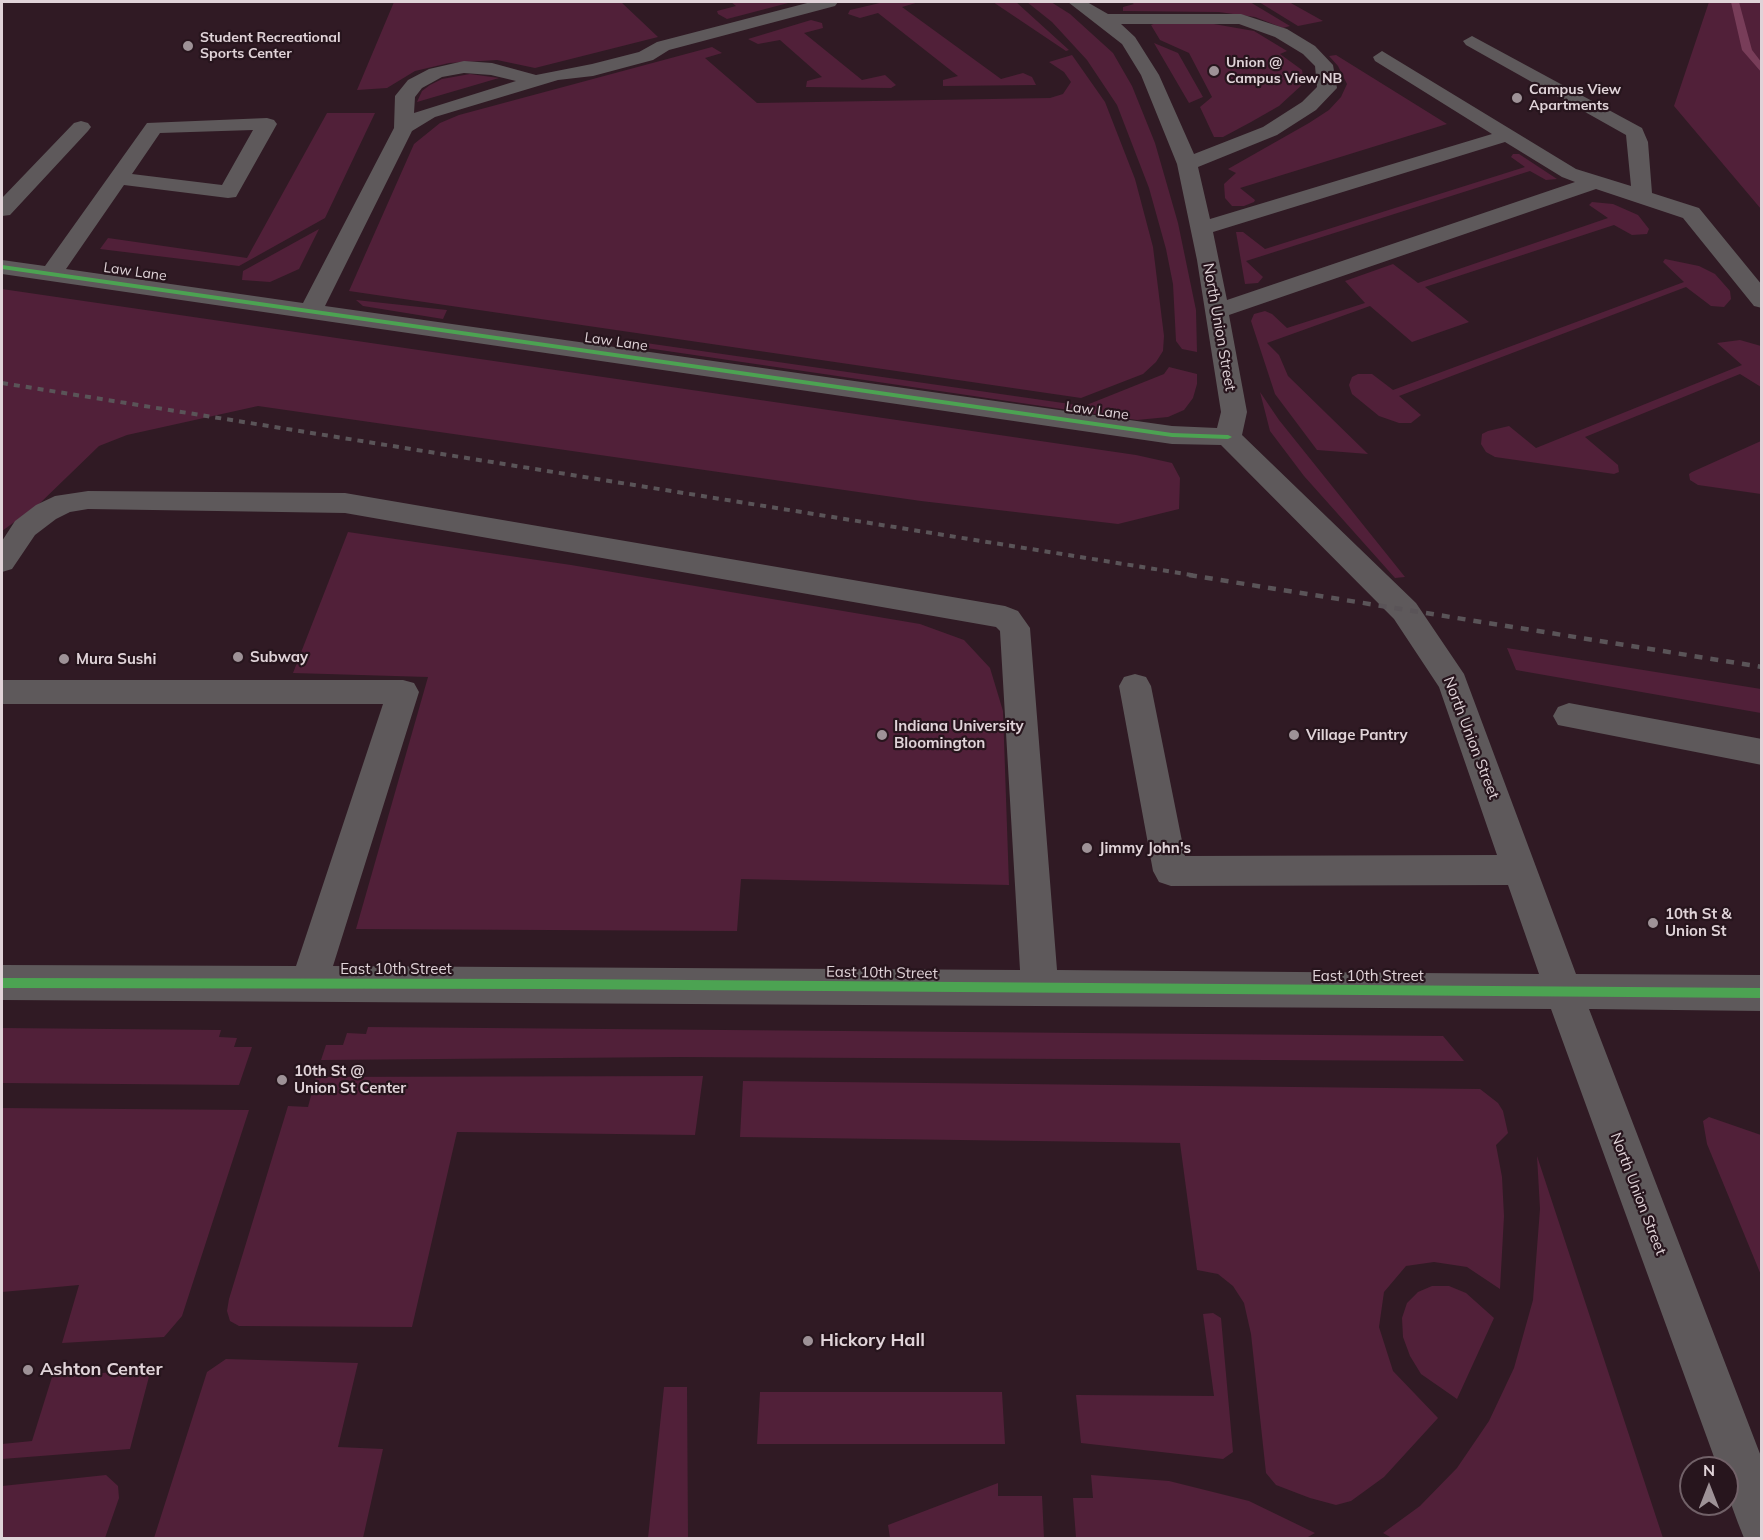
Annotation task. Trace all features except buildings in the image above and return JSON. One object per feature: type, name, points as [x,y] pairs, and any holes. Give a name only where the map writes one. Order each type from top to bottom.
[{"type":"street","points":[[404,128],[428,113],[556,75],[593,70],[646,56],[663,46],[829,2]]},
{"type":"street","name":"North Union Street","points":[[1076,2],[1104,20],[1129,41],[1150,75],[1170,118],[1187,164],[1234,412],[1228,437],[1406,611],[1453,683],[1564,993],[1761,1523]]},
{"type":"street","points":[[1104,20],[1241,19],[1290,38],[1309,50],[1324,65],[1327,88],[1309,106],[1270,131],[1187,164]]},
{"type":"street","points":[[1472,41],[1629,127],[1638,142],[1642,197]]},
{"type":"street","points":[[1382,57],[1569,173],[1691,213],[1761,301]]},
{"type":"street","points":[[311,311],[404,128],[405,96],[415,84],[436,73],[464,67],[492,69],[536,81]]},
{"type":"street","points":[[51,274],[117,178],[154,127],[267,124],[228,192],[117,178]]},
{"type":"street","points":[[2,210],[81,127]]},
{"type":"street","points":[[1201,229],[1508,135]]},
{"type":"street","points":[[1216,311],[1595,182]]},
{"type":"street","name":"Law Lane","points":[[2,267],[1172,435],[1228,437]]},
{"type":"street","points":[[2,562],[25,528],[46,512],[65,503],[88,500],[345,502],[994,614],[1007,619],[1015,628],[1040,989]]},
{"type":"street","points":[[1135,686],[1171,871],[1520,870]]},
{"type":"street","points":[[2,692],[403,692],[309,984]]},
{"type":"street","points":[[1569,716],[1761,752]]},
{"type":"street","name":"East 10th Street","points":[[2,984],[1761,993]]},
{"type":"shaded area","name":"Indiana University Bloomington","points":[[2,2],[1761,2],[1761,1538],[2,1538]]},
{"type":"shaded area","points":[[394,2],[621,2],[658,37],[535,68],[497,60],[449,63],[415,71],[387,88],[357,90]]},
{"type":"shaded area","points":[[731,2],[792,2],[727,19],[718,14],[717,11],[736,6]]},
{"type":"shaded area","points":[[884,2],[919,2],[902,7],[1001,79],[1023,73],[1032,77],[1036,85],[943,86],[943,80],[958,76],[878,13],[860,18],[848,14],[850,10]]},
{"type":"shaded area","points":[[993,2],[1016,2],[1069,50],[1066,51]]},
{"type":"shaded area","points":[[1027,2],[1051,2],[1070,14],[1113,53],[1132,86],[1155,143],[1178,223],[1196,310],[1197,352],[1182,349],[1176,341],[1173,284],[1166,249],[1149,188],[1117,105],[1087,60],[1052,22]]},
{"type":"shaded area","points":[[1131,2],[1250,2],[1290,26],[1283,28],[1255,17],[1219,12],[1123,11],[1123,7],[1134,4]]},
{"type":"shaded area","points":[[1259,2],[1289,2],[1323,21],[1298,26]]},
{"type":"shaded area","points":[[1709,2],[1761,2],[1761,209],[1674,106]]},
{"type":"shaded area","points":[[811,20],[822,23],[823,28],[804,33],[862,80],[885,75],[896,85],[891,88],[806,87],[807,81],[822,77],[780,40],[758,44],[748,39]]},
{"type":"shaded area","points":[[1156,23],[1208,23],[1254,31],[1287,51],[1280,54],[1302,70],[1304,83],[1279,106],[1223,137],[1214,137],[1200,107],[1212,97],[1189,53],[1160,40],[1151,25]]},
{"type":"shaded area","points":[[1154,43],[1178,53],[1203,97],[1189,103]]},
{"type":"shaded area","points":[[712,47],[722,53],[705,58],[757,103],[1050,98],[1063,94],[1071,82],[1064,72],[1049,62],[1072,55],[1105,102],[1135,179],[1153,247],[1164,336],[1163,351],[1156,362],[1143,374],[1081,398],[349,291],[414,144],[440,123],[459,115]]},
{"type":"shaded area","points":[[1336,55],[1447,124],[1240,188],[1255,200],[1244,206],[1232,206],[1225,198],[1224,184],[1236,173],[1228,169],[1309,123],[1329,110],[1341,97],[1347,84],[1338,66],[1329,56]]},
{"type":"shaded area","points":[[470,74],[499,78],[417,102],[422,91],[430,85],[442,79]]},
{"type":"shaded area","points":[[327,113],[375,113],[325,218],[239,266],[100,249],[108,238],[247,258]]},
{"type":"shaded area","points":[[1513,154],[1519,154],[1557,179],[1546,180],[1530,171],[1246,261],[1263,277],[1258,283],[1245,284],[1236,232],[1243,232],[1265,249],[1525,167],[1511,157]]},
{"type":"shaded area","points":[[1592,202],[1613,204],[1638,215],[1649,229],[1647,234],[1632,235],[1614,225],[1425,287],[1469,322],[1412,342],[1370,306],[1267,343],[1279,355],[1288,376],[1368,454],[1317,450],[1275,394],[1251,321],[1254,314],[1265,311],[1272,314],[1287,328],[1365,303],[1345,281],[1393,264],[1418,283],[1608,218],[1589,205]]},
{"type":"shaded area","points":[[319,229],[299,269],[270,282],[242,280],[243,271]]},
{"type":"shaded area","points":[[1665,259],[1699,266],[1715,274],[1730,291],[1731,299],[1724,307],[1711,306],[1686,287],[1399,396],[1421,415],[1411,423],[1399,423],[1379,416],[1352,394],[1349,385],[1352,377],[1358,374],[1372,374],[1393,390],[1684,282],[1663,262]]},
{"type":"shaded area","points":[[2,289],[1136,455],[1172,463],[1180,478],[1179,509],[1118,524],[921,501],[258,406],[127,435],[99,446],[38,505],[2,531]]},
{"type":"shaded area","points":[[356,300],[447,310],[443,319],[363,306]]},
{"type":"shaded area","points":[[625,340],[1084,406],[1164,374],[1169,367],[1197,374],[1197,384],[1193,398],[1184,410],[1168,417],[1137,420],[626,345]]},
{"type":"shaded area","points":[[1740,340],[1761,346],[1761,387],[1740,374],[1585,437],[1618,465],[1619,472],[1614,474],[1495,457],[1486,452],[1481,444],[1482,434],[1509,426],[1536,448],[1742,365],[1717,343]]},
{"type":"shaded area","points":[[1260,392],[1279,420],[1405,577],[1395,578],[1304,476],[1270,431]]},
{"type":"shaded area","points":[[1761,441],[1761,494],[1698,485],[1690,480],[1689,474],[1692,472]]},
{"type":"shaded area","points":[[348,532],[571,565],[920,624],[964,640],[990,668],[1003,711],[1009,885],[741,879],[737,931],[356,929],[428,677],[293,673]]},
{"type":"shaded area","points":[[1507,648],[1761,689],[1761,713],[1516,670]]},
{"type":"shaded area","points":[[368,1027],[1443,1036],[1464,1061],[678,1057],[321,1060],[326,1045],[343,1045],[347,1033],[366,1034]]},
{"type":"shaded area","points":[[2,1028],[221,1030],[219,1037],[237,1038],[234,1047],[252,1047],[239,1085],[2,1083]]},
{"type":"shaded area","points":[[703,1076],[695,1135],[457,1132],[412,1327],[239,1326],[230,1321],[227,1311],[229,1299],[288,1106],[308,1107],[316,1077]]},
{"type":"shaded area","points":[[743,1081],[1480,1089],[1498,1103],[1503,1111],[1508,1133],[1496,1145],[1502,1177],[1504,1216],[1500,1289],[1467,1267],[1434,1262],[1406,1266],[1384,1292],[1379,1327],[1393,1371],[1438,1418],[1384,1477],[1351,1501],[1336,1505],[1310,1498],[1276,1485],[1266,1473],[1251,1334],[1244,1303],[1233,1286],[1218,1274],[1197,1270],[1180,1143],[740,1137]]},
{"type":"shaded area","points":[[2,1108],[249,1110],[182,1316],[164,1337],[62,1343],[79,1285],[2,1292]]},
{"type":"shaded area","points":[[1709,1117],[1761,1135],[1761,1275],[1707,1144],[1703,1121]]},
{"type":"shaded area","points":[[1537,1156],[1663,1538],[1392,1538],[1383,1533],[1420,1506],[1457,1468],[1489,1421],[1514,1368],[1533,1300],[1540,1209]]},
{"type":"shaded area","points":[[1432,1286],[1449,1286],[1466,1293],[1494,1318],[1457,1399],[1421,1374],[1410,1356],[1403,1337],[1402,1318],[1407,1303],[1418,1292]]},
{"type":"shaded area","points":[[1213,1313],[1221,1318],[1233,1452],[1223,1459],[1081,1443],[1076,1395],[1214,1396],[1203,1314]]},
{"type":"shaded area","points":[[226,1359],[358,1363],[338,1447],[383,1449],[363,1538],[154,1538],[207,1372]]},
{"type":"shaded area","points":[[151,1369],[130,1449],[2,1459],[2,1444],[32,1441],[52,1377]]},
{"type":"shaded area","points":[[664,1387],[687,1387],[688,1538],[648,1538]]},
{"type":"shaded area","points":[[760,1392],[1002,1392],[1005,1444],[757,1444]]},
{"type":"shaded area","points":[[106,1475],[118,1486],[119,1498],[105,1538],[2,1538],[2,1486]]},
{"type":"shaded area","points":[[1091,1475],[1169,1481],[1249,1501],[1315,1533],[1306,1538],[1076,1538],[1073,1498],[1093,1498]]},
{"type":"shaded area","points":[[998,1483],[998,1496],[1042,1496],[1044,1538],[890,1538],[888,1525]]},
{"type":"waterway","points":[[1735,2],[1747,50],[1762,70]]},
{"type":"railway","points":[[2,383],[1198,576]]},
{"type":"railway","points":[[1189,575],[1762,667]]},
{"type":"cycle path","points":[[2,267],[1172,435],[1228,437]]},
{"type":"cycle path","points":[[2,983],[556,984],[1762,993]]},
{"type":"place","name":"Student Recreational Sports Center","points":[[188,46]]},
{"type":"place","name":"Union @ Campus View NB","points":[[1214,71]]},
{"type":"place","name":"Campus View Apartments","points":[[1517,98]]},
{"type":"place","name":"Subway","points":[[238,657]]},
{"type":"place","name":"Mura Sushi","points":[[64,659]]},
{"type":"place","name":"Indiana University Bloomington","points":[[882,735]]},
{"type":"place","name":"Village Pantry","points":[[1294,735]]},
{"type":"place","name":"Jimmy John's","points":[[1087,848]]},
{"type":"place","name":"10th St & Union St","points":[[1653,923]]},
{"type":"place","name":"10th St @ Union St Center","points":[[282,1080]]},
{"type":"place","name":"Hickory Hall","points":[[808,1341]]},
{"type":"place","name":"Ashton Center","points":[[28,1370]]}]
